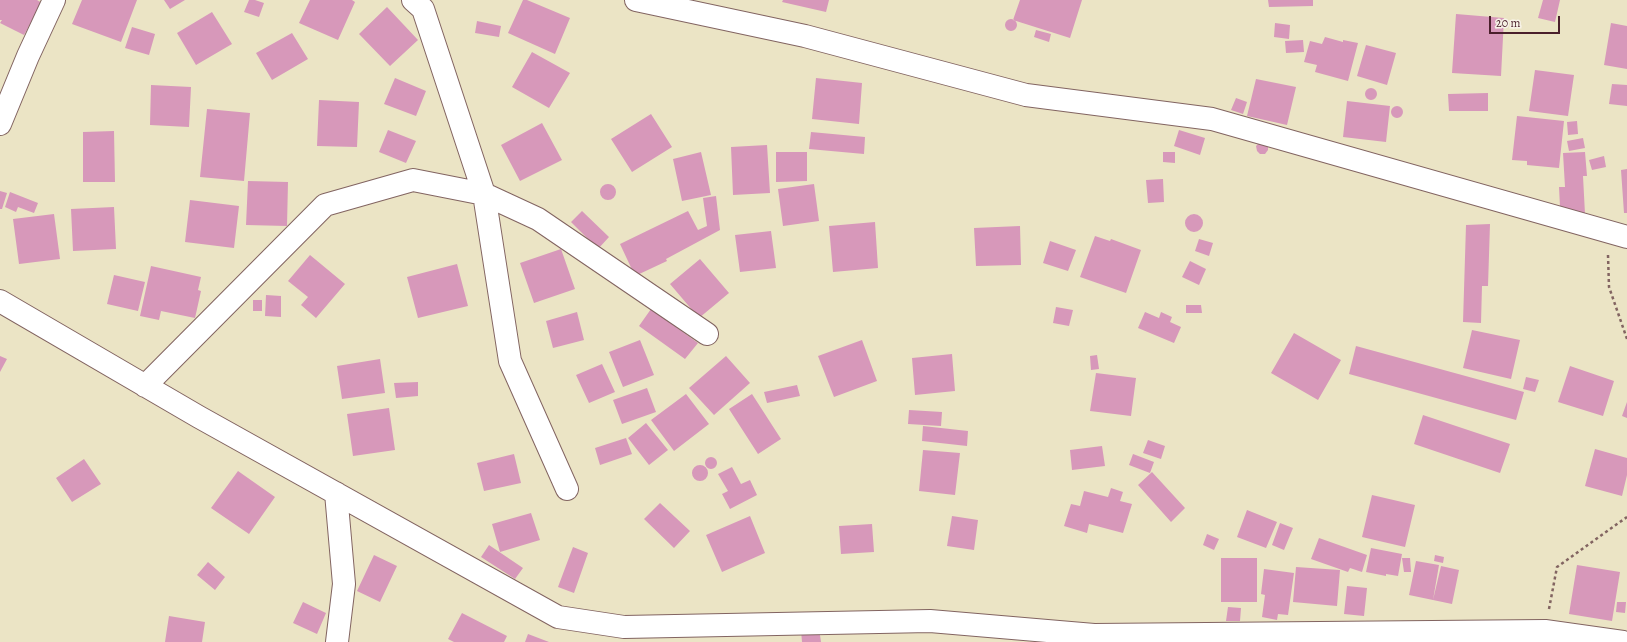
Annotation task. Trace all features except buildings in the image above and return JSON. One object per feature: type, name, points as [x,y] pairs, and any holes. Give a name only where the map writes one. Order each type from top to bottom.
[{"type":"street","points":[[0,124],[28,56],[54,0]]},
{"type":"street","points":[[413,0],[423,9],[484,194],[510,361],[567,489]]},
{"type":"street","points":[[636,0],[805,36],[1026,95],[1212,119],[1618,235]]},
{"type":"street","points":[[145,386],[325,205],[413,180],[484,194],[538,219],[707,334]]},
{"type":"street","points":[[0,301],[145,386],[558,617],[626,634],[930,621],[1096,638],[1545,631],[1623,642]]},
{"type":"street","points":[[336,493],[344,584],[337,642]]},
{"type":"path","points":[[1618,235],[1609,287],[1627,339]]},
{"type":"path","points":[[1545,631],[1557,567],[1627,517]]}]
